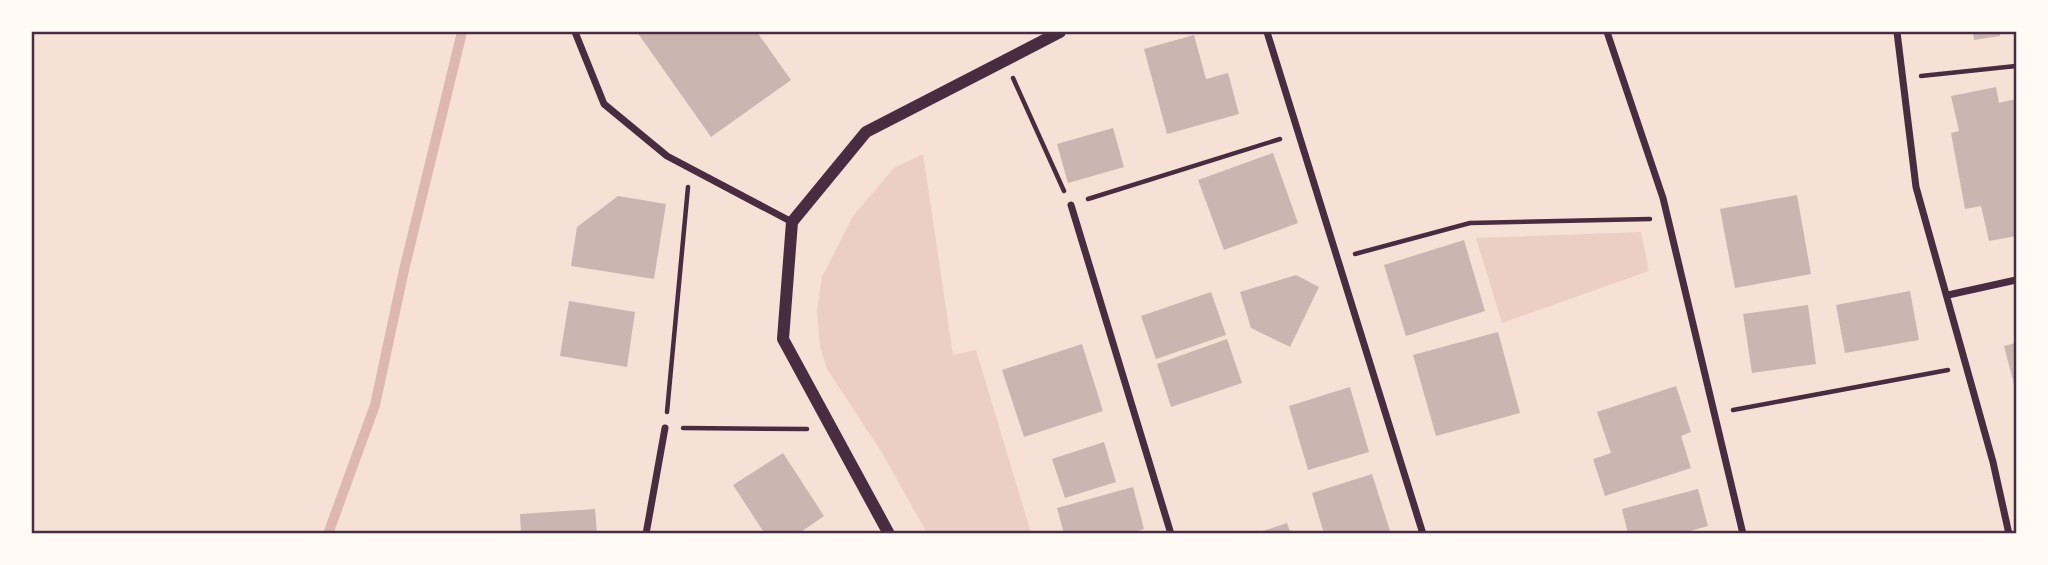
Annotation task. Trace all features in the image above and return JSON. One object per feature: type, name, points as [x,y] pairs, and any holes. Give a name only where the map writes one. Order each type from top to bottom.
[{"type":"street","points":[[575,32],[604,104],[667,156],[792,222]]},
{"type":"street","points":[[889,534],[783,339],[792,222],[866,132],[1003,58],[1060,32]]},
{"type":"street","points":[[1267,32],[1423,534]]},
{"type":"street","points":[[1607,32],[1668,218],[1743,534]]},
{"type":"street","points":[[1896,32],[1916,187],[1948,295],[2009,534]]},
{"type":"street","points":[[1071,205],[1171,534]]},
{"type":"street","points":[[1948,295],[2017,279]]},
{"type":"street","points":[[646,534],[666,428]]},
{"type":"path","points":[[1003,58],[1071,205],[1298,133]]},
{"type":"path","points":[[1903,78],[2017,66]]},
{"type":"path","points":[[690,169],[666,428],[833,429]]},
{"type":"path","points":[[1338,259],[1470,223],[1668,218]]},
{"type":"path","points":[[1715,414],[1967,366]]},
{"type":"shaded area","points":[[923,154],[953,355],[976,350],[1031,533],[927,533],[882,453],[827,369],[820,347],[817,310],[822,277],[853,216],[894,168]]},
{"type":"shaded area","points":[[1641,232],[1649,271],[1502,323],[1476,238]]},
{"type":"building","points":[[637,32],[757,32],[791,80],[711,137]]},
{"type":"building","points":[[1973,32],[2000,32],[2000,36],[1974,40]]},
{"type":"building","points":[[1194,35],[1206,79],[1228,73],[1239,114],[1167,134],[1144,49]]},
{"type":"building","points":[[1996,87],[1999,103],[2016,99],[2016,236],[1989,241],[1981,206],[1965,209],[1951,133],[1959,131],[1951,96]]},
{"type":"building","points":[[1113,128],[1124,167],[1068,183],[1057,144]]},
{"type":"building","points":[[1273,153],[1298,223],[1224,250],[1198,180]]},
{"type":"building","points":[[1797,195],[1811,274],[1735,288],[1720,209]]},
{"type":"building","points":[[618,196],[666,204],[654,279],[571,266],[577,227]]},
{"type":"building","points":[[1464,240],[1485,311],[1406,336],[1384,265]]},
{"type":"building","points":[[1296,275],[1319,287],[1290,347],[1251,328],[1240,292]]},
{"type":"building","points":[[1910,291],[1919,340],[1845,353],[1836,305]]},
{"type":"building","points":[[1211,292],[1226,335],[1156,359],[1141,316]]},
{"type":"building","points":[[569,301],[635,312],[627,367],[560,356]]},
{"type":"building","points":[[1808,305],[1816,364],[1752,373],[1743,314]]},
{"type":"building","points":[[1498,332],[1520,413],[1436,436],[1413,355]]},
{"type":"building","points":[[1227,339],[1242,383],[1171,407],[1157,364]]},
{"type":"building","points":[[2016,343],[2016,392],[2004,346]]},
{"type":"building","points":[[1082,344],[1103,411],[1024,437],[1002,370]]},
{"type":"building","points":[[1676,386],[1691,432],[1681,436],[1691,468],[1605,496],[1593,459],[1611,453],[1597,412]]},
{"type":"building","points":[[1350,387],[1369,452],[1308,470],[1289,406]]},
{"type":"building","points":[[1104,442],[1116,482],[1065,498],[1052,459]]},
{"type":"building","points":[[783,453],[824,516],[798,534],[765,534],[733,485]]},
{"type":"building","points":[[1372,474],[1391,534],[1324,534],[1312,493]]},
{"type":"building","points":[[1133,487],[1144,529],[1127,534],[1064,534],[1057,508]]},
{"type":"building","points":[[1698,489],[1708,526],[1679,534],[1628,534],[1622,509]]},
{"type":"building","points":[[595,509],[597,534],[521,534],[520,514]]},
{"type":"building","points":[[1287,523],[1291,534],[1257,534],[1257,533]]},
{"type":"waterway","points":[[328,534],[375,405],[404,270],[462,32]]}]
